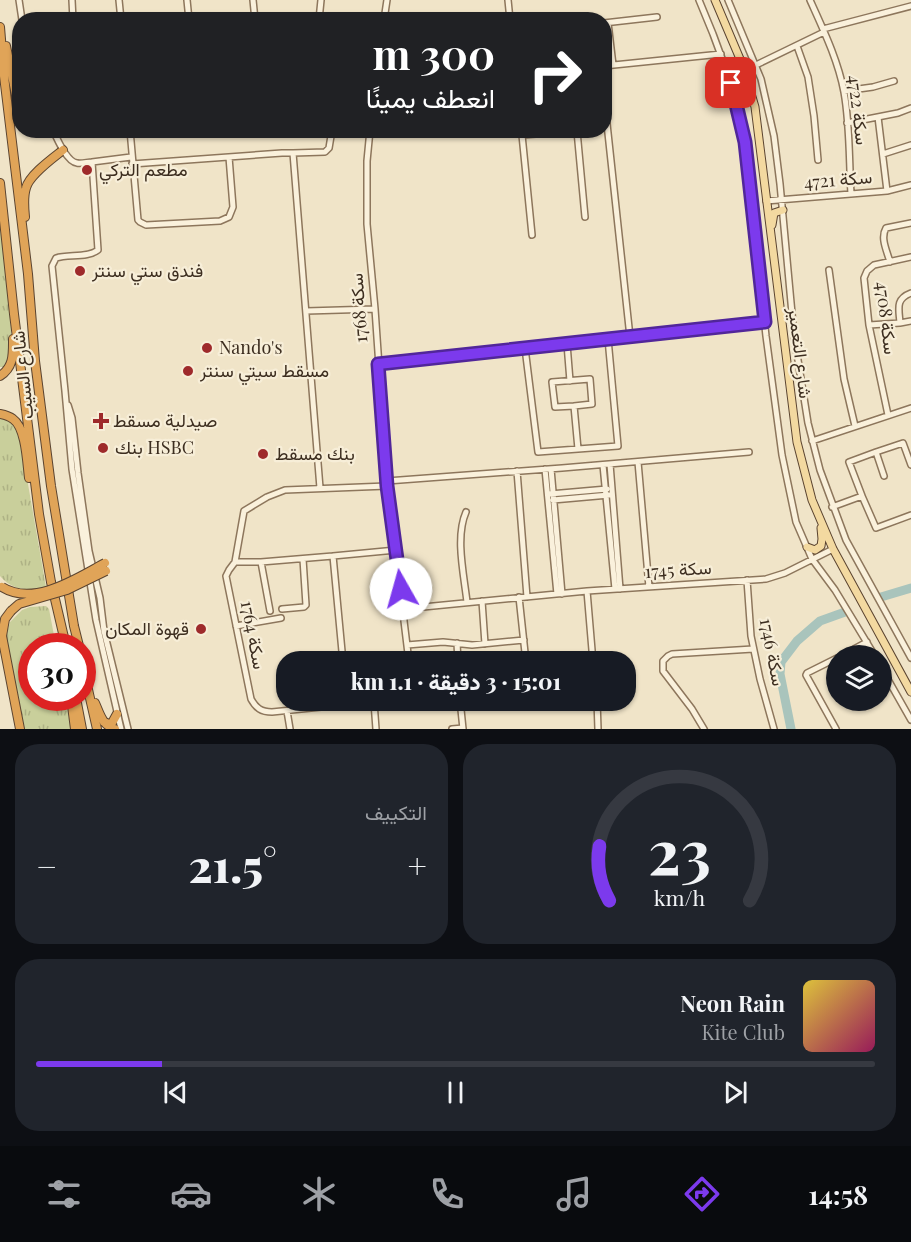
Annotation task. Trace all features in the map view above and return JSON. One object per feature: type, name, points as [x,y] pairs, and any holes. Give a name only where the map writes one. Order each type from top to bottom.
[{"type":"highway","points":[[0,18],[12,76]]},
{"type":"highway","name":"شارع السيب","points":[[0,27],[26,257],[35,361],[51,486],[77,633]]},
{"type":"highway","points":[[26,257],[24,198],[26,185],[63,150]]},
{"type":"highway","name":"شارع السيب","points":[[0,183],[39,514],[63,633]]},
{"type":"highway","points":[[0,376],[13,359],[12,321],[14,314]]},
{"type":"highway","points":[[0,414],[14,419],[21,430],[30,484],[39,514]]},
{"type":"highway","points":[[1,587],[22,595],[43,592],[106,567],[67,590],[19,604],[5,619],[2,636],[21,729]]},
{"type":"highway","points":[[96,706],[103,721],[108,727],[115,729]]},
{"type":"highway","points":[[73,711],[75,729]]},
{"type":"highway","points":[[79,711],[82,729]]},
{"type":"highway","points":[[93,711],[97,729]]},
{"type":"highway","points":[[103,721],[112,723],[117,714]]},
{"type":"main road","name":"شارع التعمير","points":[[715,0],[743,66],[755,107],[795,437],[812,500],[832,549],[911,692]]},
{"type":"main road","points":[[770,230],[774,213],[783,210]]},
{"type":"main road","points":[[807,547],[815,550],[822,543],[820,519]]},
{"type":"street","points":[[699,0],[731,83],[745,142],[782,455],[796,522],[812,559],[835,590],[868,645]]},
{"type":"street","points":[[728,0],[756,65],[774,136],[794,335],[812,441],[820,470],[846,540],[910,652]]},
{"type":"street","name":"سكة 4722","points":[[810,0],[824,31],[844,92],[851,194]]},
{"type":"street","points":[[756,65],[824,31],[911,6]]},
{"type":"street","points":[[612,22],[657,17]]},
{"type":"street","points":[[796,46],[808,77],[818,160]]},
{"type":"street","points":[[612,59],[613,65],[721,54]]},
{"type":"street","points":[[844,92],[894,81]]},
{"type":"street","points":[[847,123],[898,113],[911,108]]},
{"type":"street","points":[[878,117],[887,191]]},
{"type":"street","points":[[57,138],[63,150],[73,162],[77,163],[325,152],[329,148],[331,138]]},
{"type":"street","points":[[131,138],[138,220],[146,225],[220,220],[229,217],[233,207],[228,157]]},
{"type":"street","name":"سكة 1768","points":[[369,138],[367,224],[387,483],[408,651]]},
{"type":"street","points":[[522,138],[532,235]]},
{"type":"street","points":[[578,138],[585,217]]},
{"type":"street","points":[[609,138],[630,337]]},
{"type":"street","points":[[883,154],[911,145]]},
{"type":"street","points":[[293,153],[320,488]]},
{"type":"street","points":[[92,162],[98,250],[93,254],[56,258],[52,266],[72,469],[96,620],[121,729]]},
{"type":"street","name":"سكة 4721","points":[[766,201],[887,191],[911,185]]},
{"type":"street","points":[[890,262],[884,238],[886,228],[911,223]]},
{"type":"street","name":"سكة 4708","points":[[888,415],[869,325],[864,278],[867,271],[874,265],[911,257]]},
{"type":"street","points":[[829,270],[844,379],[855,426]]},
{"type":"street","points":[[900,323],[899,302],[902,297],[911,293]]},
{"type":"street","points":[[306,311],[375,309]]},
{"type":"street","points":[[869,325],[911,321]]},
{"type":"street","points":[[378,364],[765,322]]},
{"type":"street","points":[[525,348],[538,452],[618,446],[608,339]]},
{"type":"street","points":[[567,344],[570,381]]},
{"type":"street","points":[[590,379],[591,404],[574,406],[555,407],[552,382],[590,379]]},
{"type":"street","points":[[65,391],[72,418],[89,551],[100,598],[104,631],[128,729]]},
{"type":"street","points":[[574,406],[578,449]]},
{"type":"street","points":[[812,441],[911,408]]},
{"type":"street","points":[[911,465],[903,443],[849,462],[876,528],[911,515]]},
{"type":"street","points":[[396,550],[303,559],[235,562],[244,511],[275,493],[285,490],[748,452]]},
{"type":"street","points":[[876,452],[884,476]]},
{"type":"street","points":[[638,462],[649,587]]},
{"type":"street","points":[[606,465],[617,589]]},
{"type":"street","points":[[548,469],[559,594]]},
{"type":"street","points":[[518,471],[527,597]]},
{"type":"street","points":[[551,497],[609,492]]},
{"type":"street","points":[[832,507],[862,496]]},
{"type":"street","points":[[466,512],[461,522],[460,534],[467,602]]},
{"type":"street","name":"سكة 1745","points":[[403,609],[587,591],[766,579],[785,573],[832,549]]},
{"type":"street","points":[[333,556],[342,651]]},
{"type":"street","points":[[282,609],[306,605],[303,559]]},
{"type":"street","name":"سكة 1764","points":[[235,562],[226,576],[251,699],[254,705],[262,711],[278,711]]},
{"type":"street","points":[[261,562],[270,611]]},
{"type":"street","name":"سكة 1746","points":[[747,580],[753,649],[774,729]]},
{"type":"street","points":[[587,591],[592,651]]},
{"type":"street","points":[[519,597],[525,651]]},
{"type":"street","points":[[482,601],[485,644]]},
{"type":"street","points":[[236,626],[281,618]]},
{"type":"street","points":[[407,645],[443,642],[472,645],[524,640]]},
{"type":"street","points":[[861,645],[867,642]]},
{"type":"street","points":[[457,643],[457,651]]},
{"type":"street","points":[[704,729],[663,671],[663,661],[672,654],[753,649]]},
{"type":"street","points":[[826,664],[806,675],[836,729]]},
{"type":"street","points":[[892,687],[911,720]]},
{"type":"street","points":[[289,711],[290,729]]},
{"type":"street","points":[[375,711],[376,729]]},
{"type":"street","points":[[452,729],[463,728],[461,711]]},
{"type":"street","points":[[598,711],[598,729]]},
{"type":"green space","points":[[0,228],[11,323],[9,359],[5,367],[0,367]]},
{"type":"green space","points":[[0,417],[10,420],[19,435],[46,587],[21,589],[10,585],[0,576]]},
{"type":"green space","points":[[46,606],[49,609],[54,633],[18,633],[18,701],[7,650],[7,633],[10,622],[22,610]]},
{"type":"green space","points":[[20,711],[68,711],[71,729],[24,729]]},
{"type":"waterway","points":[[881,597],[911,588]]},
{"type":"waterway","points":[[791,729],[780,674],[781,662],[797,641],[820,621],[845,612]]},
{"type":"place","name":"مطعم التركي","points":[[87,170]]},
{"type":"place","name":"فندق ستي سنتر","points":[[80,271]]},
{"type":"place","name":"Nando's","points":[[207,348]]},
{"type":"place","name":"مسقط سيتي سنتر","points":[[188,371]]},
{"type":"place","name":"صيدلية مسقط","points":[[101,421]]},
{"type":"place","name":"بنك HSBC","points":[[103,448]]},
{"type":"place","name":"بنك مسقط","points":[[263,454]]},
{"type":"place","name":"قهوة المكان","points":[[201,629]]},
{"type":"route","points":[[401,589],[387,486],[378,364],[765,322],[745,142],[731,83]]}]
